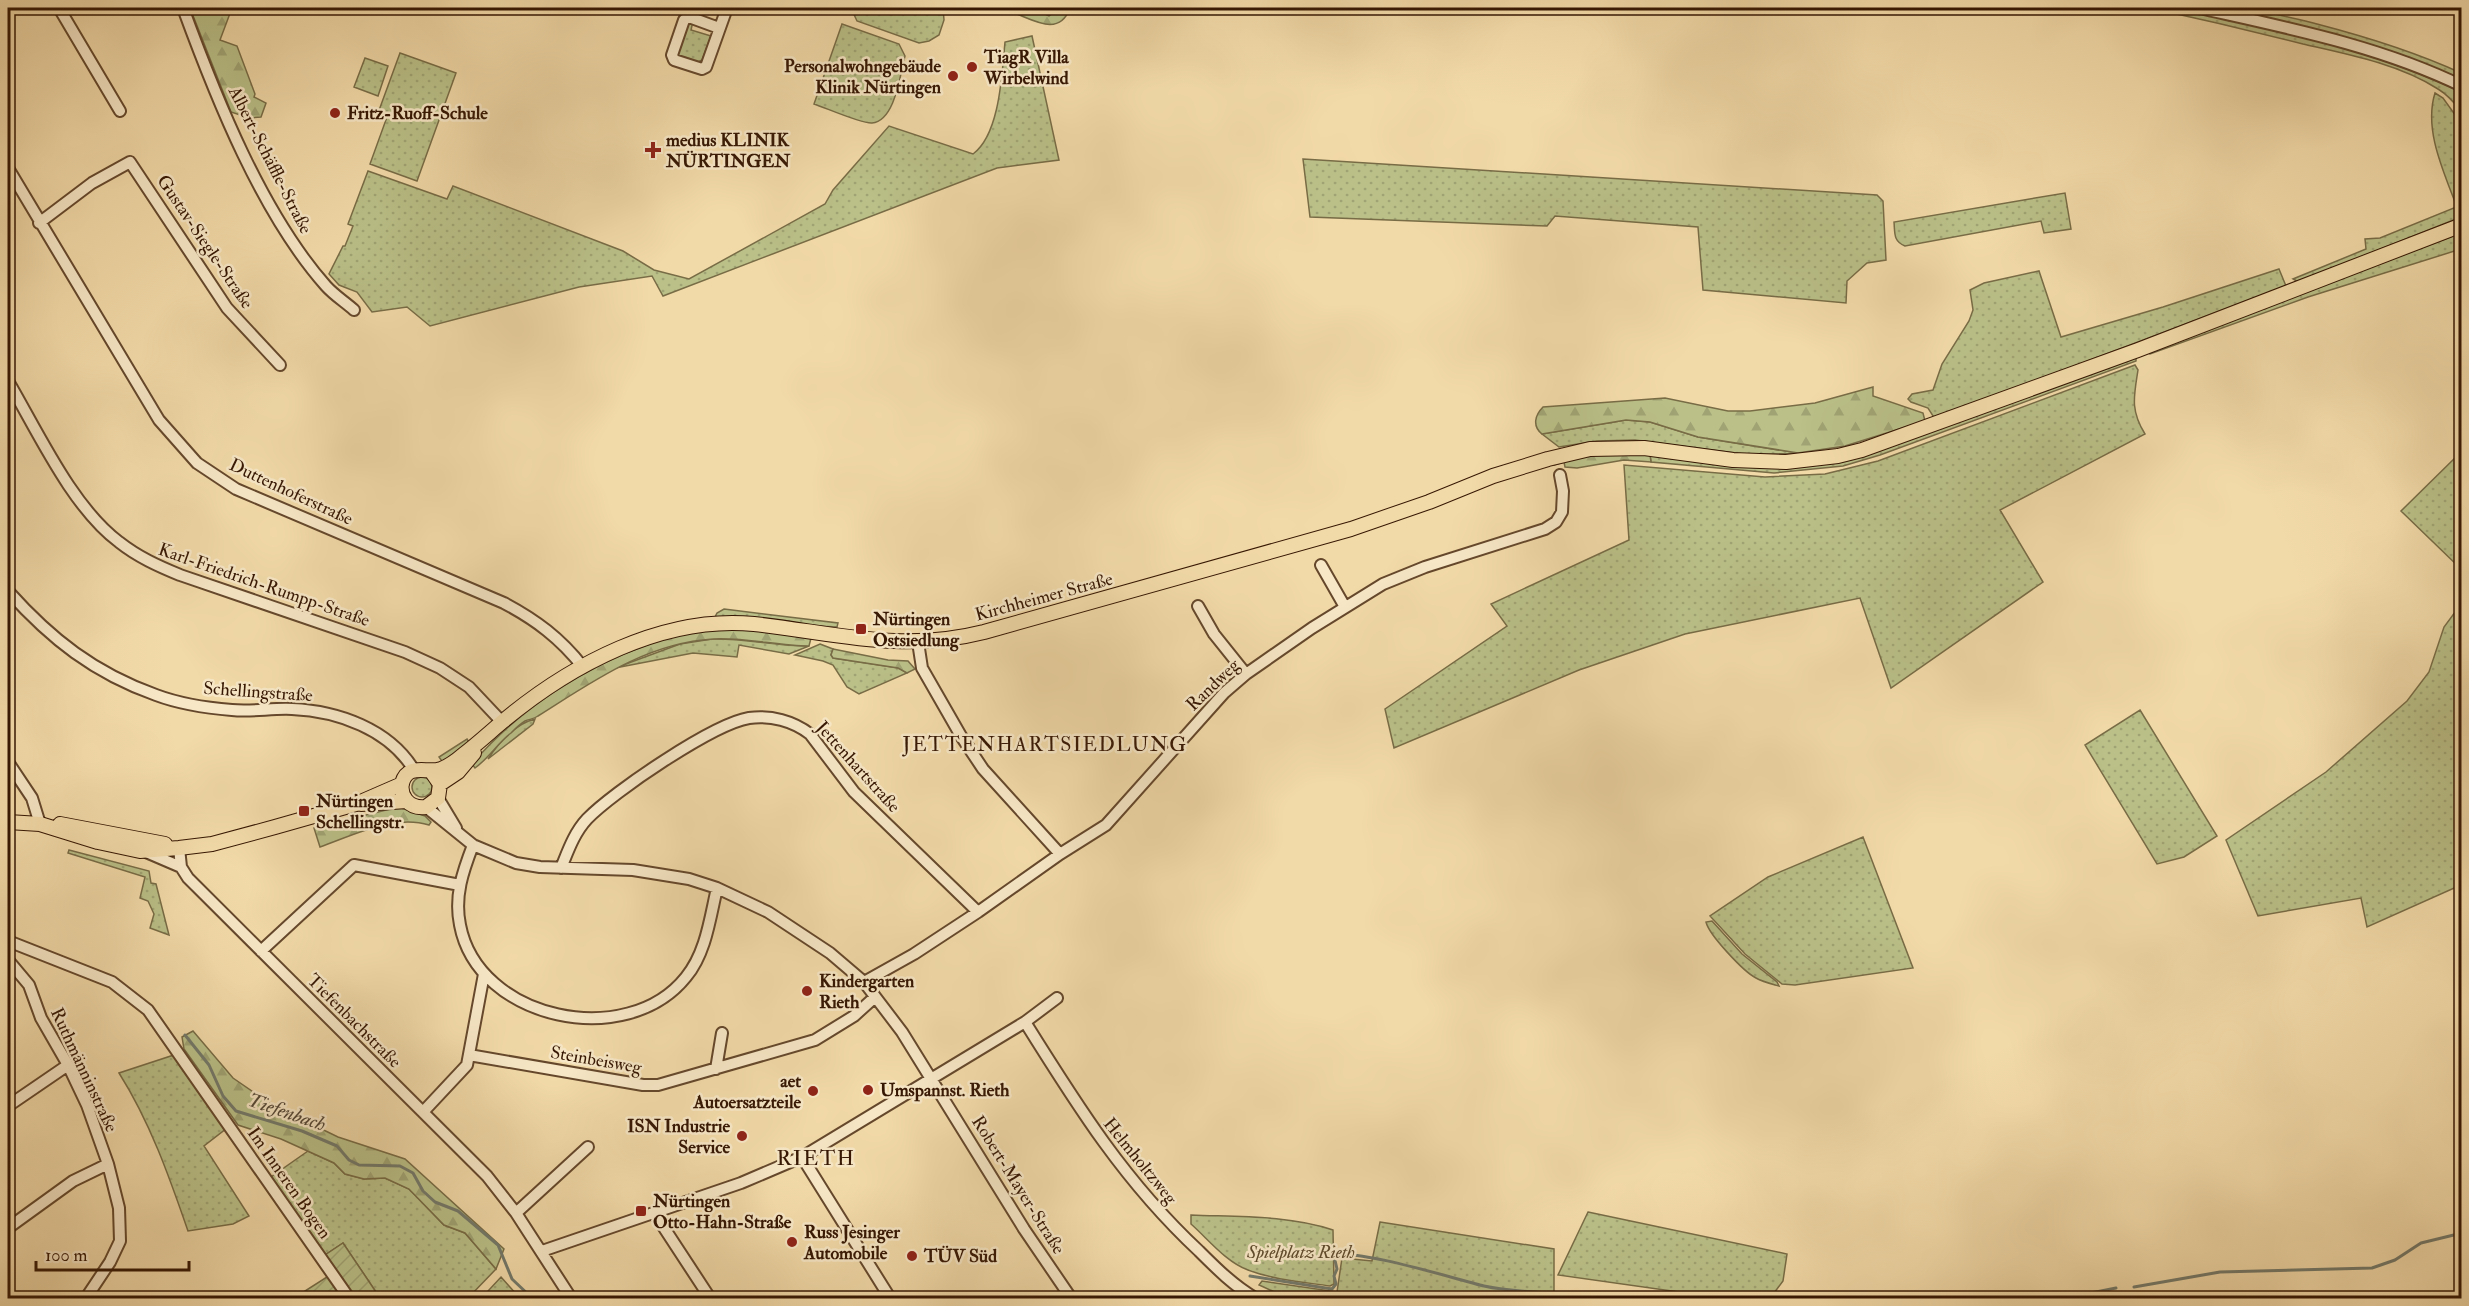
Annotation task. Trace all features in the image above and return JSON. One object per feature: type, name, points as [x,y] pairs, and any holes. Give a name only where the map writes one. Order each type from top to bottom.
[{"type":"main road","name":"Kirchheimer Straße","points":[[414,770],[441,769],[455,761],[502,722],[553,685],[583,667],[662,633],[708,623],[755,624],[870,640],[918,642],[967,637],[1351,529],[1429,502],[1493,476],[1590,449],[1644,448],[1732,460],[1777,462],[1807,461],[1862,450],[2138,350],[2462,225]]},
{"type":"main road","name":"Kirchheimer Straße","points":[[426,807],[467,763],[486,737]]},
{"type":"main road","points":[[414,770],[408,773],[402,784],[402,790],[412,806],[426,807]]},
{"type":"main road","points":[[431,771],[439,791]]},
{"type":"main road","points":[[8,829],[40,824],[98,842],[140,851],[179,848],[212,844],[357,804],[402,784]]},
{"type":"main road","points":[[357,804],[407,801]]},
{"type":"main road","points":[[8,822],[64,824],[179,848]]},
{"type":"street","points":[[59,8],[120,111]]},
{"type":"street","name":"Albert-Schäffle-Straße","points":[[183,8],[227,118],[273,208],[299,251],[327,287],[354,310]]},
{"type":"street","points":[[719,28],[689,18],[684,20],[672,55],[674,60],[702,69],[706,67],[727,8]]},
{"type":"street","points":[[2199,8],[2375,52],[2407,62],[2462,86]]},
{"type":"street","name":"Gustav-Siegle-Straße","points":[[39,223],[92,183],[130,162],[226,308],[280,365]]},
{"type":"street","name":"Duttenhoferstraße","points":[[8,168],[159,420],[197,463],[236,489],[512,607],[548,629],[567,646],[583,667]]},
{"type":"street","name":"Karl-Friedrich-Rumpp-Straße","points":[[8,381],[69,485],[93,519],[117,541],[145,560],[180,575],[405,652],[431,664],[470,687],[502,722]]},
{"type":"street","name":"Randweg","points":[[864,982],[914,954],[1106,825],[1224,693],[1246,674],[1345,607],[1383,584],[1425,567],[1545,529],[1556,522],[1562,512],[1563,491],[1560,475]]},
{"type":"street","points":[[1321,565],[1345,607]]},
{"type":"street","name":"Schellingstraße","points":[[8,591],[35,622],[72,653],[117,678],[157,695],[191,704],[234,710],[293,709],[327,714],[351,721],[378,733],[395,745],[414,770]]},
{"type":"street","points":[[1198,606],[1214,634],[1246,674]]},
{"type":"street","points":[[918,642],[922,668],[983,770],[1060,854]]},
{"type":"street","name":"Jettenhartstraße","points":[[561,868],[573,839],[587,819],[663,762],[700,739],[733,723],[750,718],[770,718],[793,724],[810,734],[854,792],[978,912]]},
{"type":"street","points":[[8,762],[32,798],[40,824]]},
{"type":"street","name":"Robert-Mayer-Straße","points":[[439,791],[458,831]]},
{"type":"street","name":"Robert-Mayer-Straße","points":[[426,807],[473,845],[516,863],[540,867],[633,870],[689,879],[717,888],[768,912],[797,929],[830,953],[864,982],[931,1077],[1024,1229],[1071,1299]]},
{"type":"street","points":[[473,845],[460,885],[458,905],[460,925],[470,952],[484,974],[515,998],[534,1007],[568,1016],[603,1019],[644,1010],[660,1002],[688,976],[698,959],[717,888]]},
{"type":"street","points":[[140,851],[181,867],[179,848]]},
{"type":"street","points":[[261,951],[354,865],[460,885]]},
{"type":"street","name":"Tiefenbachstraße","points":[[181,867],[188,878],[487,1176],[542,1251],[571,1299]]},
{"type":"street","name":"Im Inneren Bogen","points":[[8,941],[112,982],[148,1010],[349,1299]]},
{"type":"street","name":"Ruthmänninstraße","points":[[8,960],[29,985],[41,1018],[68,1065],[87,1105],[108,1164],[119,1208],[120,1241],[110,1262],[86,1299]]},
{"type":"street","points":[[423,1112],[467,1065],[484,974]]},
{"type":"street","name":"Steinbeisweg","points":[[469,1055],[643,1085],[658,1085],[815,1040],[854,1016],[875,997]]},
{"type":"street","points":[[542,1251],[741,1183],[802,1157],[1025,1022],[1057,998]]},
{"type":"street","name":"Helmholtzweg","points":[[1025,1022],[1084,1116],[1142,1194],[1220,1271],[1255,1299]]},
{"type":"street","points":[[716,1069],[722,1033]]},
{"type":"street","points":[[8,1106],[68,1065]]},
{"type":"street","points":[[516,1213],[588,1147]]},
{"type":"street","points":[[802,1157],[890,1299]]},
{"type":"street","points":[[8,1228],[73,1181],[108,1164]]},
{"type":"street","points":[[655,1214],[710,1299]]},
{"type":"green space","points":[[190,8],[232,8],[220,40],[237,46],[255,94],[254,97],[266,103],[261,117],[249,118],[231,112]]},
{"type":"green space","points":[[851,8],[943,8],[944,20],[939,35],[929,41],[919,43],[857,21]]},
{"type":"green space","points":[[962,8],[1032,8],[1049,16],[1060,8],[1070,8],[1065,18],[1058,23],[1050,24],[1005,10]]},
{"type":"green space","points":[[2150,8],[2174,8],[2248,24],[2392,63],[2461,92],[2461,111],[2438,89],[2390,66]]},
{"type":"green space","points":[[2221,8],[2281,15],[2372,39],[2461,73],[2461,80],[2373,46]]},
{"type":"green space","points":[[693,21],[691,30],[711,36],[702,60],[696,63],[679,57],[676,50],[686,23]]},
{"type":"green space","points":[[842,24],[899,44],[905,56],[891,106],[880,120],[872,123],[860,121],[814,104]]},
{"type":"green space","points":[[1032,36],[1059,160],[997,168],[663,296],[652,276],[579,287],[430,326],[407,307],[372,312],[357,292],[339,285],[329,274],[353,226],[348,224],[368,171],[447,199],[453,186],[623,251],[654,270],[689,279],[825,204],[833,190],[889,126],[973,154],[982,145],[994,118],[1001,86],[1005,42]]},
{"type":"green space","points":[[400,53],[456,73],[417,181],[370,164],[387,117],[378,113]]},
{"type":"green space","points":[[365,58],[388,66],[378,96],[354,87]]},
{"type":"green space","points":[[2435,93],[2443,98],[2461,123],[2461,199],[2455,202],[2440,162],[2433,134],[2432,106]]},
{"type":"green space","points":[[1303,159],[1877,195],[1883,201],[1886,260],[1867,263],[1847,281],[1846,303],[1703,290],[1698,227],[1555,216],[1547,226],[1310,217]]},
{"type":"green space","points":[[2065,193],[2071,229],[2044,233],[2041,221],[1905,246],[1898,242],[1895,236],[1894,222]]},
{"type":"green space","points":[[2461,205],[2461,217],[2298,282],[2293,279],[2366,249],[2365,239],[2380,238]]},
{"type":"green space","points":[[2461,233],[2461,249],[2308,297],[2150,354],[2146,352]]},
{"type":"green space","points":[[2279,269],[2286,286],[1937,418],[1928,408],[1908,399],[1912,394],[1933,390],[1942,364],[1969,321],[1973,310],[1970,290],[1984,283],[2039,271],[2061,337]]},
{"type":"green space","points":[[2136,357],[2136,361],[1880,455],[1843,466],[1774,473],[1651,462],[1650,455],[1767,466],[1837,462]]},
{"type":"green space","points":[[2135,365],[2138,370],[2135,410],[2145,434],[2000,510],[2043,582],[1891,688],[1860,598],[1685,634],[1579,670],[1394,748],[1385,709],[1507,626],[1491,604],[1629,540],[1624,465],[1765,477],[1825,474],[1878,461]]},
{"type":"green space","points":[[1873,387],[1873,396],[1923,413],[1925,421],[1845,446],[1798,453],[1698,437],[1650,422],[1626,420],[1542,434],[1536,424],[1538,413],[1543,407],[1665,398],[1728,411],[1750,411],[1815,403]]},
{"type":"green space","points":[[1626,420],[1650,422],[1698,437],[1798,453],[1751,455],[1635,440],[1597,441],[1559,447],[1542,434]]},
{"type":"green space","points":[[2461,452],[2461,569],[2401,511]]},
{"type":"green space","points":[[1603,454],[1650,455],[1651,462],[1624,460],[1577,468],[1565,467],[1564,462],[1554,465],[1553,461]]},
{"type":"green space","points":[[2461,604],[2461,885],[2367,927],[2361,898],[2258,916],[2226,840],[2326,772],[2407,701],[2429,672],[2444,627]]},
{"type":"green space","points":[[724,609],[838,623],[837,627],[715,617]]},
{"type":"green space","points":[[746,628],[811,638],[809,646],[713,639],[688,642],[642,656],[599,678],[536,717],[525,721],[480,764],[475,768],[472,764],[510,725],[532,708],[554,692],[602,664],[683,632],[701,629]]},
{"type":"green space","points":[[712,639],[809,646],[789,654],[739,645],[737,657],[693,653],[615,668],[680,644]]},
{"type":"green space","points":[[820,644],[833,649],[831,655],[833,658],[899,668],[907,673],[859,694],[847,687],[833,665],[795,655]]},
{"type":"green space","points":[[833,649],[888,660],[908,661],[915,669],[907,673],[898,668],[833,658],[831,655]]},
{"type":"green space","points":[[2140,710],[2217,836],[2184,857],[2157,864],[2085,745]]},
{"type":"green space","points":[[535,719],[533,724],[488,759],[508,734]]},
{"type":"green space","points":[[467,739],[470,744],[444,764],[439,757]]},
{"type":"green space","points":[[422,777],[429,780],[432,787],[429,794],[422,797],[415,794],[412,787],[415,780]]},
{"type":"green space","points":[[398,807],[425,816],[431,822],[429,825],[402,822],[374,827],[320,847],[314,828]]},
{"type":"green space","points":[[1863,837],[1913,968],[1795,985],[1782,984],[1745,954],[1710,916],[1768,877]]},
{"type":"green space","points":[[69,850],[149,871],[151,883],[156,884],[169,935],[150,928],[154,914],[148,901],[140,898],[145,877],[68,853]]},
{"type":"green space","points":[[1712,921],[1742,954],[1779,986],[1756,978],[1736,961],[1709,928],[1706,922]]},
{"type":"green space","points":[[193,1031],[233,1078],[272,1105],[338,1137],[405,1159],[504,1249],[496,1269],[465,1233],[444,1225],[409,1189],[385,1178],[364,1179],[345,1174],[334,1163],[281,1139],[238,1125],[184,1049],[182,1037]]},
{"type":"green space","points":[[177,1054],[227,1128],[204,1146],[249,1216],[233,1224],[188,1231],[149,1130],[119,1073]]},
{"type":"green space","points":[[308,1151],[334,1163],[345,1174],[364,1179],[385,1178],[409,1189],[444,1225],[465,1233],[496,1269],[468,1298],[380,1298],[343,1243],[325,1255],[271,1177]]},
{"type":"green space","points":[[1588,1212],[1787,1254],[1783,1281],[1774,1293],[1758,1295],[1686,1293],[1558,1275]]},
{"type":"green space","name":"Spielplatz Rieth","points":[[1191,1215],[1280,1219],[1333,1230],[1334,1284],[1330,1286],[1278,1278],[1248,1270],[1225,1256],[1191,1224]]},
{"type":"green space","points":[[1380,1222],[1554,1249],[1554,1298],[1288,1298],[1259,1285],[1262,1281],[1337,1292],[1342,1258],[1372,1261]]},
{"type":"green space","points":[[343,1243],[380,1298],[355,1298],[325,1255]]},
{"type":"green space","points":[[330,1275],[346,1298],[310,1298],[305,1291]]},
{"type":"green space","points":[[501,1277],[518,1298],[493,1298],[488,1291]]},
{"type":"waterway","name":"Tiefenbach","points":[[185,1035],[209,1065],[223,1096],[236,1111],[302,1131],[337,1146],[349,1160],[359,1165],[400,1166],[413,1173],[423,1191],[435,1202],[458,1211],[498,1245],[512,1279],[532,1298]]},
{"type":"waterway","points":[[2134,1287],[2220,1272],[2372,1268],[2395,1260],[2421,1243],[2462,1233]]},
{"type":"waterway","points":[[1250,1276],[1332,1289],[1336,1284],[1334,1276],[1337,1269],[1334,1256],[1346,1255],[1407,1265],[1492,1288],[1553,1293]]},
{"type":"waterway","points":[[2066,1298],[2116,1288]]},
{"type":"waterway","points":[[1568,1293],[1571,1293],[1572,1298]]},
{"type":"place","name":"TiagR Villa Wirbelwind","points":[[972,67]]},
{"type":"place","name":"Personalwohngebäude Klinik Nürtingen","points":[[953,76]]},
{"type":"place","name":"Fritz-Ruoff-Schule","points":[[335,113]]},
{"type":"place","name":"medius KLINIK NÜRTINGEN","points":[[653,150]]},
{"type":"place","name":"Nürtingen Ostsiedlung","points":[[861,629]]},
{"type":"place","name":"Nürtingen Schellingstr.","points":[[304,811]]},
{"type":"place","name":"Kindergarten Rieth","points":[[807,991]]},
{"type":"place","name":"Umspannst. Rieth","points":[[868,1090]]},
{"type":"place","name":"aet Autoersatzteile","points":[[813,1091]]},
{"type":"place","name":"ISN Industrie Service","points":[[742,1136]]},
{"type":"place","name":"Nürtingen Otto-Hahn-Straße","points":[[641,1211]]},
{"type":"place","name":"Russ Jesinger Automobile","points":[[792,1242]]},
{"type":"place","name":"TÜV Süd","points":[[912,1256]]},
{"type":"district","name":"JETTENHARTSIEDLUNG","points":[[1045,744]]},
{"type":"district","name":"RIETH","points":[[816,1158]]}]
